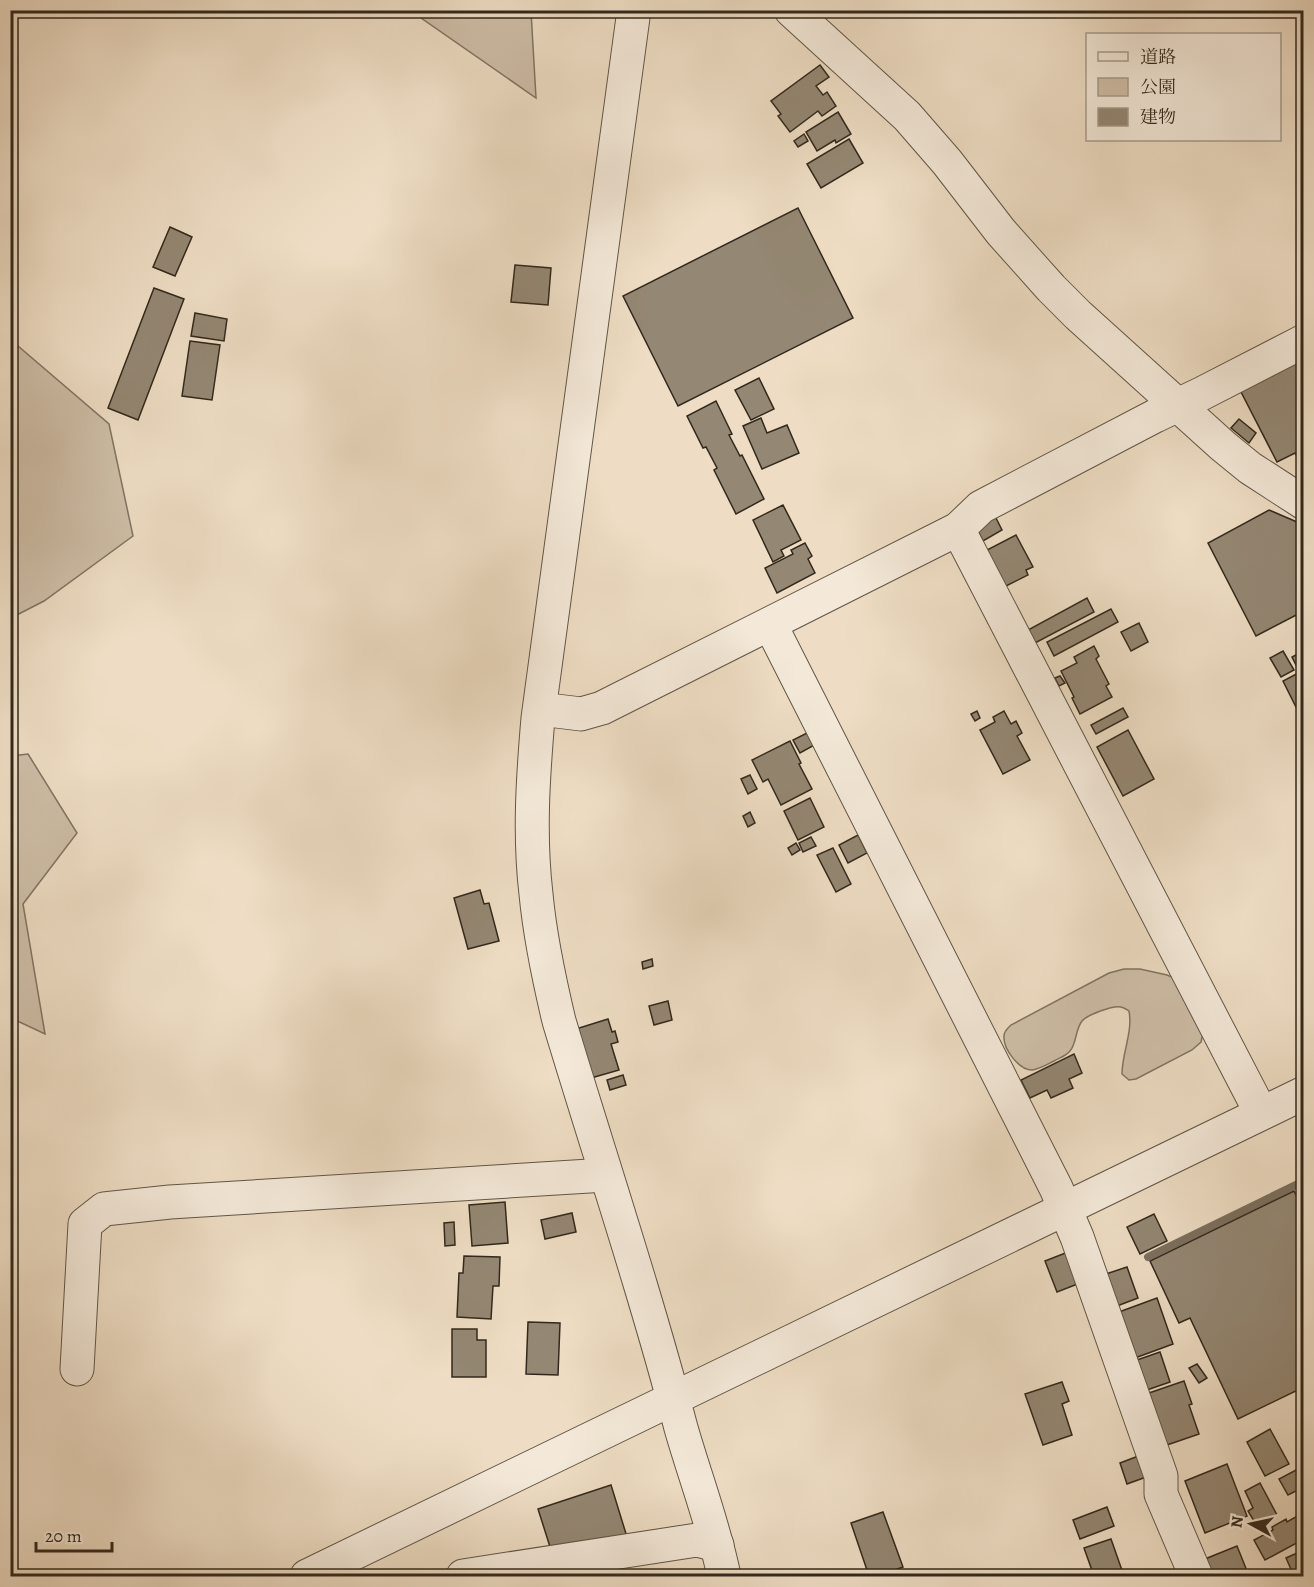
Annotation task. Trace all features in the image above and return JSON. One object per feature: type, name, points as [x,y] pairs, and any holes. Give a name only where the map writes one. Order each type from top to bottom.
[{"type":"street","points":[[634,10],[534,762],[532,817],[535,893],[541,936],[559,1022],[658,1342],[724,1576]]},
{"type":"street","points":[[791,10],[907,116],[1001,232],[1078,315],[1223,446],[1250,468],[1304,503]]},
{"type":"street","points":[[540,709],[581,714],[603,708],[958,529],[981,507],[1304,340]]},
{"type":"street","points":[[958,529],[1261,1113]]},
{"type":"street","points":[[770,624],[1065,1209],[1077,1237],[1161,1476],[1161,1494],[1196,1576]]},
{"type":"street","points":[[307,1576],[1304,1093]]},
{"type":"street","points":[[77,1369],[85,1224],[104,1209],[170,1202],[606,1175]]},
{"type":"street","points":[[463,1576],[697,1540],[717,1545]]},
{"type":"green space","points":[[411,11],[531,11],[536,98]]},
{"type":"green space","points":[[11,340],[109,424],[133,536],[44,601],[11,618]]},
{"type":"green space","points":[[28,754],[77,833],[23,904],[45,1034],[11,1018],[11,756]]},
{"type":"green space","points":[[1124,969],[1140,969],[1179,980],[1204,1029],[1201,1042],[1192,1050],[1136,1079],[1129,1080],[1122,1074],[1130,1027],[1129,1011],[1117,1007],[1100,1011],[1082,1021],[1074,1044],[1064,1056],[1032,1070],[1017,1063],[1004,1041],[1005,1031],[1011,1025],[1109,973]]},
{"type":"building","points":[[820,65],[829,77],[816,86],[823,95],[827,92],[836,106],[822,116],[818,111],[790,132],[778,116],[781,114],[771,101]]},
{"type":"building","points":[[838,112],[851,134],[817,151],[806,132]]},
{"type":"building","points":[[804,134],[808,141],[798,147],[794,141]]},
{"type":"building","points":[[849,139],[863,163],[821,188],[807,164]]},
{"type":"building","points":[[798,208],[853,318],[678,406],[623,296]]},
{"type":"building","points":[[170,227],[192,237],[175,276],[153,267]]},
{"type":"building","points":[[515,265],[551,268],[548,305],[511,302]]},
{"type":"building","points":[[154,288],[184,299],[138,420],[108,408]]},
{"type":"building","points":[[195,313],[227,319],[224,341],[191,336]]},
{"type":"building","points":[[190,341],[220,345],[212,400],[182,396]]},
{"type":"building","points":[[1304,355],[1304,469],[1295,453],[1277,462],[1239,388]]},
{"type":"building","points":[[759,378],[774,409],[751,420],[735,390]]},
{"type":"building","points":[[716,401],[732,434],[729,435],[740,456],[742,455],[764,499],[736,514],[714,470],[717,468],[706,447],[703,448],[687,416]]},
{"type":"building","points":[[761,418],[767,433],[787,425],[799,453],[762,469],[743,426]]},
{"type":"building","points":[[1239,419],[1256,433],[1249,443],[1231,428]]},
{"type":"building","points":[[783,505],[801,540],[781,550],[784,556],[773,562],[753,520]]},
{"type":"building","points":[[1269,510],[1304,525],[1304,611],[1256,636],[1208,543]]},
{"type":"building","points":[[995,516],[1002,530],[983,541],[976,527]]},
{"type":"building","points":[[1016,535],[1033,567],[1026,570],[1028,575],[1006,586],[987,550]]},
{"type":"building","points":[[805,543],[812,556],[808,559],[815,573],[777,593],[765,568],[793,554],[791,550]]},
{"type":"building","points":[[1087,598],[1094,612],[1035,643],[1028,630]]},
{"type":"building","points":[[1111,609],[1118,622],[1054,656],[1047,642]]},
{"type":"building","points":[[1139,623],[1148,642],[1131,651],[1121,632]]},
{"type":"building","points":[[1094,646],[1099,656],[1096,659],[1109,684],[1106,686],[1112,697],[1080,714],[1061,671],[1077,663],[1074,657]]},
{"type":"building","points":[[1283,651],[1294,670],[1281,677],[1270,658]]},
{"type":"building","points":[[1303,651],[1304,666],[1298,669],[1292,657]]},
{"type":"building","points":[[1304,670],[1304,704],[1296,707],[1283,681]]},
{"type":"building","points":[[1060,676],[1065,683],[1059,686],[1055,678]]},
{"type":"building","points":[[1123,708],[1128,717],[1096,734],[1091,725]]},
{"type":"building","points":[[977,711],[980,718],[975,721],[971,714]]},
{"type":"building","points":[[1004,711],[1011,724],[1016,721],[1022,733],[1017,736],[1030,760],[1003,774],[980,730],[995,722],[993,717]]},
{"type":"building","points":[[1128,730],[1154,779],[1123,796],[1097,747]]},
{"type":"building","points":[[811,731],[818,743],[800,753],[793,740]]},
{"type":"building","points":[[790,741],[812,789],[781,805],[768,779],[763,782],[752,760]]},
{"type":"building","points":[[750,775],[757,789],[748,794],[741,779]]},
{"type":"building","points":[[810,798],[824,827],[798,840],[784,811]]},
{"type":"building","points":[[750,812],[755,823],[748,827],[743,816]]},
{"type":"building","points":[[858,835],[867,853],[848,863],[839,845]]},
{"type":"building","points":[[811,837],[816,846],[803,852],[799,843]]},
{"type":"building","points":[[796,843],[800,850],[792,855],[788,848]]},
{"type":"building","points":[[833,848],[851,884],[836,892],[817,855]]},
{"type":"building","points":[[480,890],[484,904],[489,903],[499,941],[468,949],[454,898]]},
{"type":"building","points":[[652,959],[653,966],[643,969],[642,962]]},
{"type":"building","points":[[668,1001],[672,1020],[654,1025],[649,1006]]},
{"type":"building","points":[[608,1019],[618,1042],[611,1044],[619,1070],[591,1078],[576,1029]]},
{"type":"building","points":[[1074,1054],[1082,1073],[1069,1079],[1073,1088],[1051,1098],[1047,1090],[1030,1098],[1021,1080]]},
{"type":"building","points":[[623,1075],[626,1085],[610,1090],[607,1080]]},
{"type":"building","points":[[1294,1191],[1304,1211],[1304,1387],[1238,1419],[1190,1318],[1179,1323],[1150,1261]]},
{"type":"building","points":[[505,1202],[508,1243],[472,1246],[469,1205]]},
{"type":"building","points":[[572,1213],[576,1232],[545,1239],[541,1220]]},
{"type":"building","points":[[1154,1214],[1167,1241],[1140,1254],[1127,1227]]},
{"type":"building","points":[[454,1222],[455,1245],[445,1246],[444,1223]]},
{"type":"building","points":[[1068,1252],[1080,1283],[1057,1292],[1045,1261]]},
{"type":"building","points":[[464,1256],[500,1257],[499,1286],[493,1286],[491,1319],[457,1317],[459,1273],[463,1273]]},
{"type":"building","points":[[1127,1267],[1138,1298],[1117,1306],[1106,1274]]},
{"type":"building","points":[[1157,1298],[1173,1344],[1135,1358],[1119,1312]]},
{"type":"building","points":[[528,1322],[560,1323],[558,1375],[526,1374]]},
{"type":"building","points":[[452,1329],[477,1329],[477,1340],[486,1340],[486,1377],[452,1377]]},
{"type":"building","points":[[1160,1352],[1170,1382],[1144,1391],[1137,1360]]},
{"type":"building","points":[[1197,1364],[1207,1378],[1199,1383],[1189,1368]]},
{"type":"building","points":[[1184,1381],[1199,1434],[1164,1446],[1146,1394]]},
{"type":"building","points":[[1062,1382],[1069,1401],[1062,1404],[1072,1435],[1043,1445],[1025,1394]]},
{"type":"building","points":[[1270,1429],[1289,1464],[1265,1476],[1247,1442]]},
{"type":"building","points":[[1141,1455],[1149,1476],[1127,1484],[1120,1463]]},
{"type":"building","points":[[1227,1464],[1247,1516],[1205,1533],[1185,1481]]},
{"type":"building","points":[[1296,1470],[1304,1487],[1288,1495],[1279,1479]]},
{"type":"building","points":[[1260,1483],[1277,1515],[1257,1526],[1248,1511],[1253,1508],[1245,1491]]},
{"type":"building","points":[[611,1485],[627,1537],[552,1553],[538,1509]]},
{"type":"building","points":[[1107,1507],[1114,1526],[1080,1539],[1073,1520]]},
{"type":"building","points":[[883,1512],[903,1567],[878,1576],[869,1576],[851,1523]]},
{"type":"building","points":[[1301,1514],[1304,1518],[1304,1539],[1265,1560],[1254,1540],[1273,1530],[1272,1527],[1286,1519],[1287,1522]]},
{"type":"building","points":[[1111,1539],[1124,1576],[1094,1576],[1084,1548]]},
{"type":"building","points":[[1237,1546],[1249,1576],[1212,1576],[1205,1559]]},
{"type":"building","points":[[1304,1550],[1304,1576],[1294,1576],[1286,1558]]},
{"type":"waterway","points":[[1148,1257],[1304,1181]]}]
